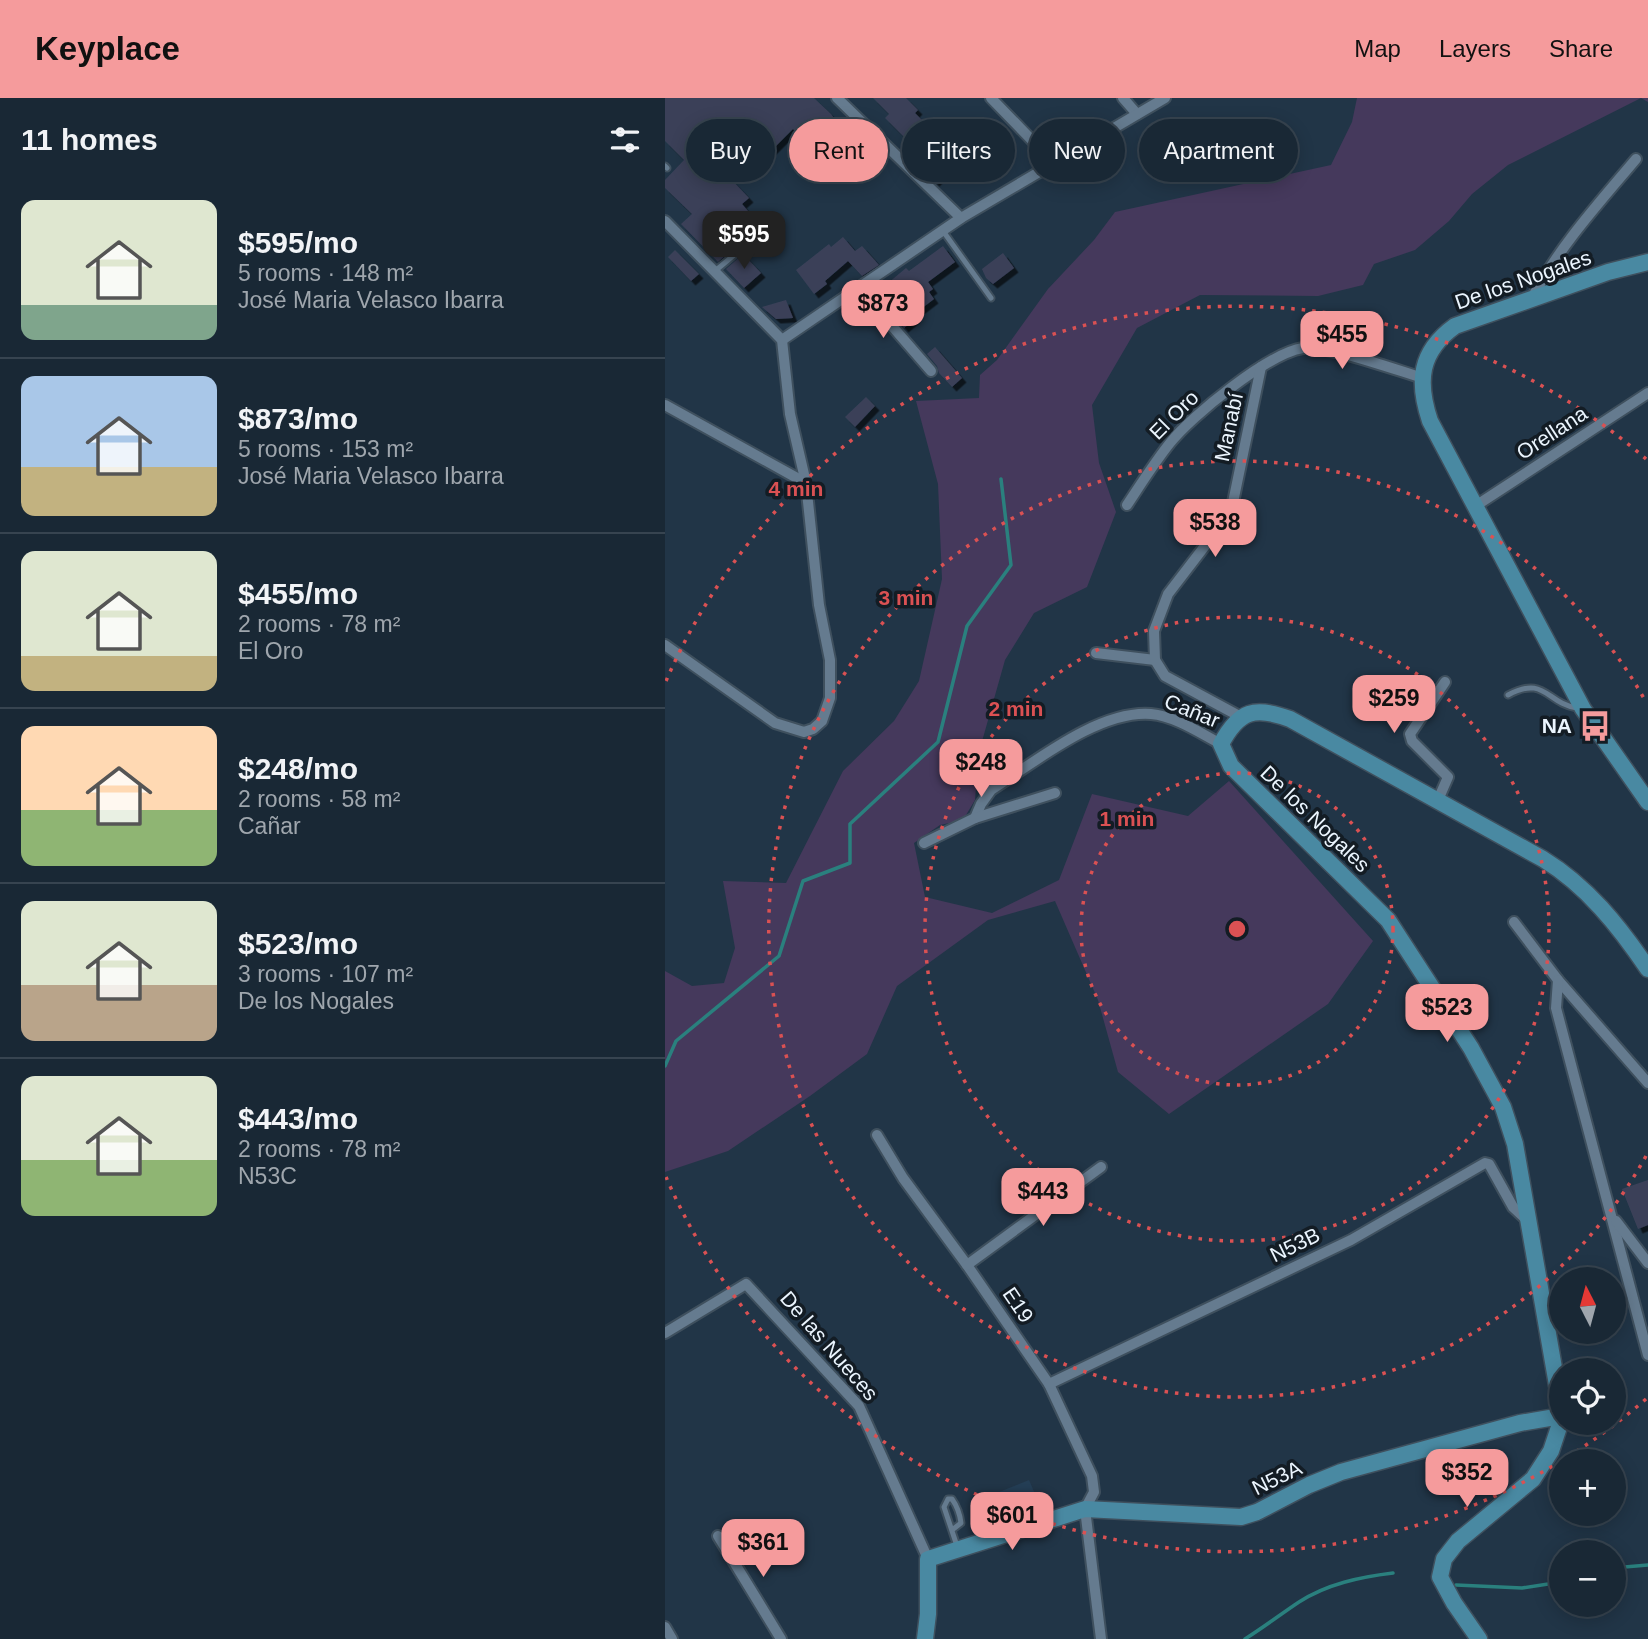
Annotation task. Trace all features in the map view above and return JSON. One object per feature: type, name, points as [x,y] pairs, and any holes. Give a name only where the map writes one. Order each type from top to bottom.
[{"type":"street","points":[[837,98],[961,218]]},
{"type":"street","points":[[991,98],[1029,137]]},
{"type":"street","points":[[1123,98],[1137,114]]},
{"type":"street","points":[[1125,121],[1165,98]]},
{"type":"street","points":[[1531,300],[1543,275],[1636,159]]},
{"type":"street","points":[[782,340],[961,218],[1029,177]]},
{"type":"street","points":[[665,221],[782,340],[790,414],[806,483],[819,606],[830,660],[830,698],[822,721],[804,732],[775,723],[665,645]]},
{"type":"street","name":"De los Nogales","points":[[1648,261],[1608,272],[1462,323],[1446,332],[1429,354],[1422,371],[1424,403],[1430,421],[1583,709],[1648,802]]},
{"type":"street","points":[[859,288],[931,371]]},
{"type":"street","name":"El Oro","points":[[1127,505],[1171,442],[1198,413],[1261,367],[1303,348],[1324,349],[1423,378]]},
{"type":"street","name":"Manabí","points":[[1155,660],[1154,631],[1168,594],[1231,512],[1261,367]]},
{"type":"street","name":"Orellana","points":[[1477,505],[1648,393]]},
{"type":"street","points":[[665,405],[806,483]]},
{"type":"street","points":[[1096,653],[1155,660],[1165,676],[1241,717]]},
{"type":"street","points":[[1439,800],[1448,777],[1412,741],[1409,734],[1445,682]]},
{"type":"street","points":[[1221,744],[1234,722],[1241,717],[1263,711],[1290,719],[1562,870],[1623,931],[1648,969]]},
{"type":"street","name":"Cañar","points":[[975,818],[985,796],[991,790],[1079,734],[1116,718],[1140,715],[1167,718],[1221,744]]},
{"type":"street","name":"De los Nogales","points":[[1221,744],[1231,766],[1388,920],[1471,1048],[1503,1107],[1511,1127],[1552,1358]]},
{"type":"street","points":[[924,843],[975,818],[1055,793]]},
{"type":"street","points":[[1514,922],[1558,980],[1648,1083]]},
{"type":"street","points":[[1558,980],[1556,1008],[1648,1355]]},
{"type":"street","name":"E19","points":[[877,1135],[903,1178],[1049,1384],[1092,1476],[1094,1492],[1085,1509],[1101,1639]]},
{"type":"street","name":"N53B","points":[[1049,1384],[1351,1240],[1486,1163],[1513,1207],[1527,1220]]},
{"type":"street","points":[[967,1265],[1101,1167]]},
{"type":"street","points":[[1611,1214],[1648,1263]]},
{"type":"street","name":"De las Nueces","points":[[665,1333],[745,1284],[859,1406],[928,1559],[925,1639]]},
{"type":"street","name":"N53A","points":[[928,1559],[1085,1509],[1241,1517],[1341,1472],[1507,1426],[1549,1420]]},
{"type":"street","points":[[1479,1639],[1440,1577],[1444,1559],[1458,1541],[1532,1479],[1551,1451],[1556,1435]]},
{"type":"street","points":[[718,1536],[781,1639]]},
{"type":"street","points":[[665,1627],[672,1639]]},
{"type":"lane","points":[[715,271],[764,230]]},
{"type":"lane","points":[[943,230],[991,298]]},
{"type":"lane","points":[[1508,695],[1521,688],[1534,686],[1573,708],[1583,709]]},
{"type":"lane","points":[[952,1530],[961,1523],[955,1503],[948,1499],[944,1507],[958,1550]]},
{"type":"shaded area","points":[[1357,98],[1641,98],[1508,165],[1472,194],[1449,221],[1415,250],[1374,264],[1363,285],[1318,296],[1200,295],[1137,328],[1092,405],[1099,463],[1116,512],[1087,587],[1034,613],[1005,660],[979,752],[975,800],[963,820],[940,825],[914,843],[925,897],[992,913],[1059,880],[1092,794],[1188,816],[1229,781],[1373,941],[1328,1004],[1169,1114],[1118,1072],[1098,1000],[1055,901],[988,920],[897,986],[867,1054],[728,1151],[665,1172],[665,971],[692,986],[724,983],[735,948],[723,881],[786,883],[843,771],[894,721],[919,681],[942,579],[938,484],[916,401],[979,398],[980,375],[997,360],[1048,289],[1094,240],[1115,212],[1253,182],[1298,182],[1298,172],[1331,165],[1352,122]]},
{"type":"shaded area","points":[[1029,1480],[1040,1505],[1010,1517],[999,1492]]},
{"type":"building","points":[[665,98],[814,98],[835,119],[789,119],[789,133],[775,147],[775,119],[686,119],[686,182],[734,182],[749,198],[742,204],[761,226],[752,233],[738,220],[723,234],[735,247],[718,262],[681,224],[692,214],[665,188],[665,180],[684,160],[665,141]]},
{"type":"building","points":[[873,98],[906,98],[918,110],[915,113],[921,119],[902,119],[902,135],[885,118],[889,114]]},
{"type":"building","points":[[843,237],[855,251],[862,246],[879,265],[862,276],[848,261],[814,294],[796,270],[829,244],[831,247]]},
{"type":"building","points":[[943,246],[955,262],[928,282],[933,289],[929,292],[934,299],[913,315],[916,318],[904,328],[875,294],[906,268],[909,271]]},
{"type":"building","points":[[675,250],[699,274],[691,281],[668,257]]},
{"type":"building","points":[[1003,253],[1014,268],[993,284],[982,269]]},
{"type":"building","points":[[742,255],[761,273],[744,288],[726,269]]},
{"type":"building","points":[[786,300],[793,318],[776,319],[762,307]]},
{"type":"building","points":[[935,347],[962,378],[952,387],[927,354]]},
{"type":"building","points":[[866,397],[875,406],[855,427],[845,417]]},
{"type":"building","points":[[1648,1180],[1648,1225],[1638,1229],[1622,1189]]},
{"type":"waterway","points":[[665,1066],[676,1041],[779,956],[803,881],[850,863],[850,824],[938,742],[967,626],[1011,565],[1001,479]]},
{"type":"waterway","points":[[1626,1567],[1648,1565]]},
{"type":"waterway","points":[[1245,1639],[1321,1590],[1356,1579],[1393,1573]]},
{"type":"waterway","points":[[1456,1585],[1522,1588],[1549,1584]]},
{"type":"place","name":"NA","points":[[1595,726]]}]
